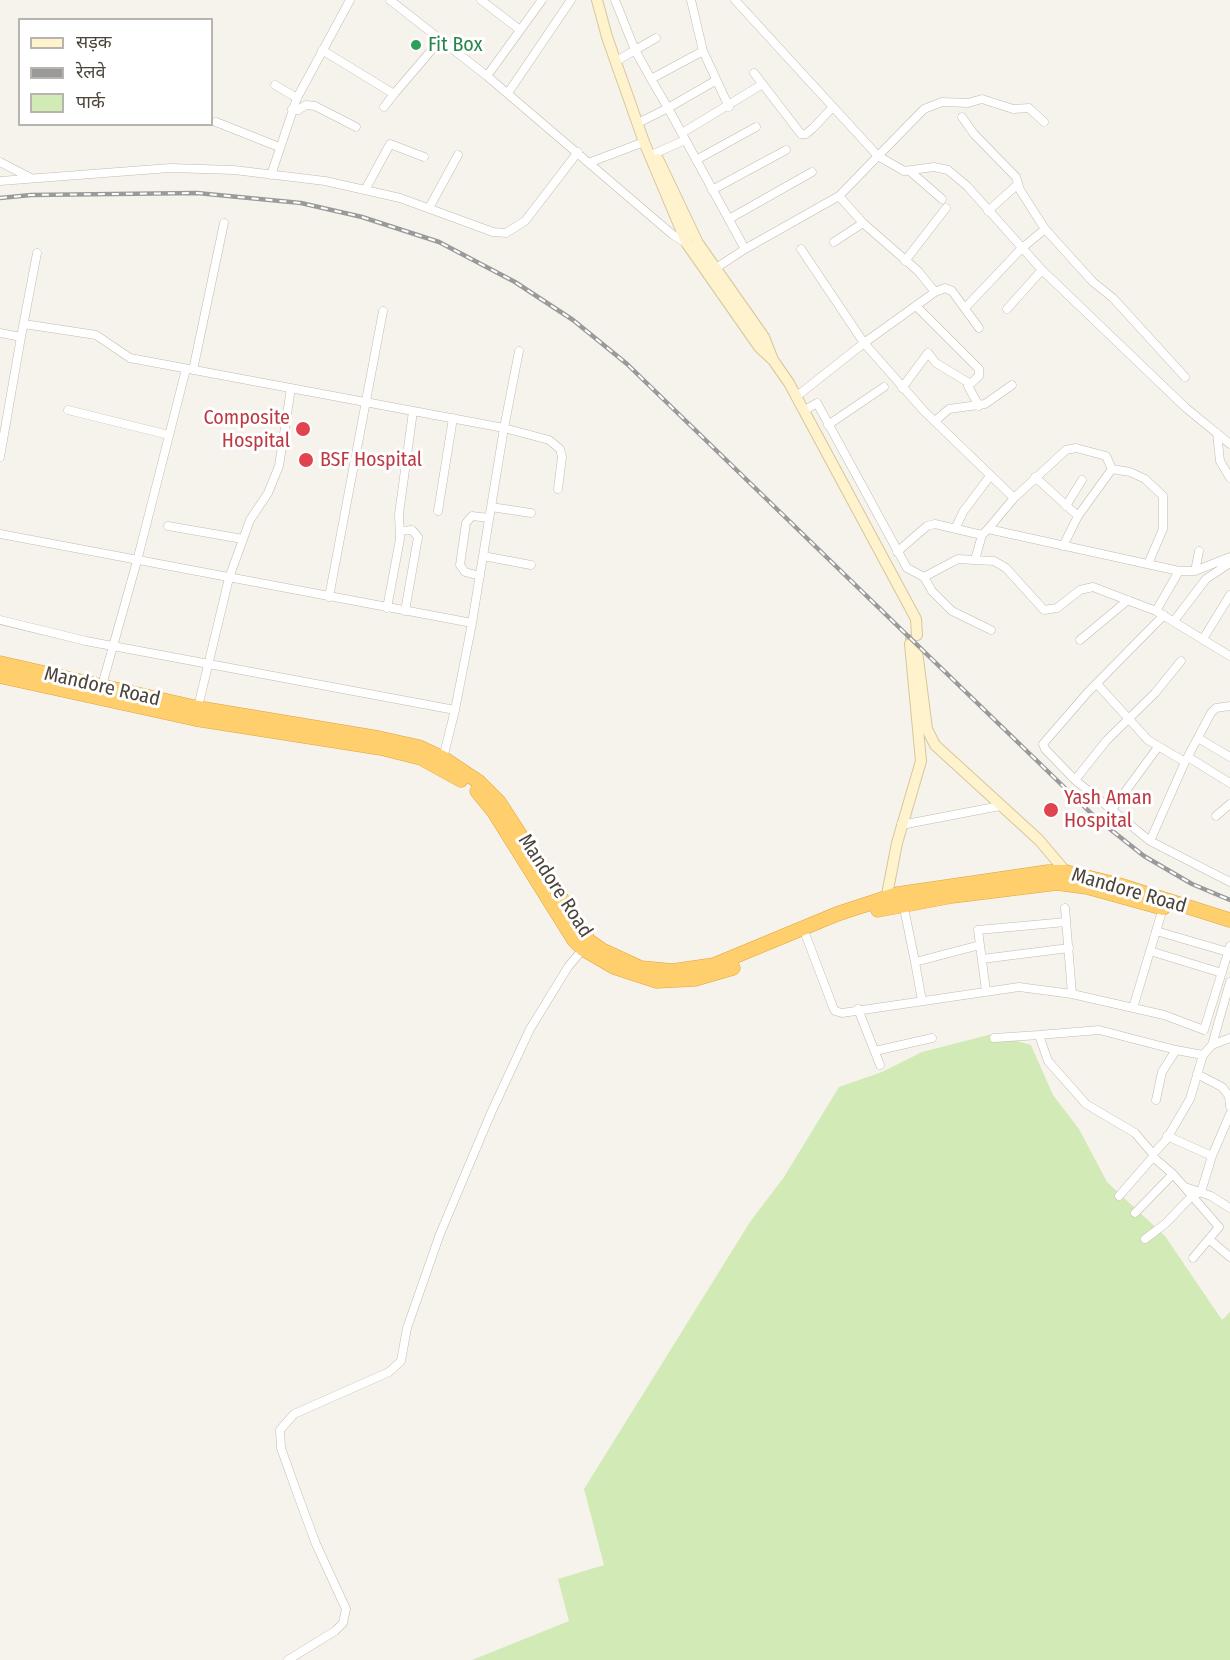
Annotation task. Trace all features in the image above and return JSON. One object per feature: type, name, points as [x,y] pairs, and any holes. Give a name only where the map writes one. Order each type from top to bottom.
[{"type":"highway","name":"Mandore Road","points":[[0,663],[100,692]]},
{"type":"highway","name":"Mandore Road","points":[[0,676],[100,692],[421,758],[452,774],[480,793],[574,940],[600,961],[639,977],[673,981],[717,974],[885,903]]},
{"type":"highway","name":"Mandore Road","points":[[197,713],[378,738],[419,747],[443,758],[479,782],[499,802],[589,941],[602,950],[641,968],[673,971],[714,965],[837,914],[1034,873],[1066,872],[1119,885],[1230,920]]},
{"type":"highway","name":"Mandore Road","points":[[902,899],[1057,883],[1088,887],[1230,929]]},
{"type":"main road","points":[[597,0],[607,37],[644,142],[653,155]]},
{"type":"main road","points":[[603,0],[620,59],[653,155],[693,243],[768,344],[773,360],[805,410],[909,611],[926,720],[932,741],[943,756],[1039,840],[1066,872]]},
{"type":"main road","points":[[885,903],[901,825],[921,756],[914,640]]},
{"type":"street","points":[[271,175],[292,108],[350,0]]},
{"type":"street","points":[[390,0],[487,75],[591,162],[666,229],[693,243]]},
{"type":"street","points":[[482,0],[520,30]]},
{"type":"street","points":[[487,75],[542,0]]},
{"type":"street","points":[[508,93],[571,0]]},
{"type":"street","points":[[615,0],[635,50],[745,249]]},
{"type":"street","points":[[691,0],[703,51],[729,107]]},
{"type":"street","points":[[735,0],[878,156],[897,168],[911,172],[942,199]]},
{"type":"street","points":[[620,59],[656,38]]},
{"type":"street","points":[[384,107],[441,39]]},
{"type":"street","points":[[322,50],[394,93]]},
{"type":"street","points":[[651,79],[703,51]]},
{"type":"street","points":[[754,73],[761,85],[803,135],[833,107]]},
{"type":"street","points":[[642,121],[715,81]]},
{"type":"street","points":[[274,85],[297,98]]},
{"type":"street","points":[[653,155],[761,85]]},
{"type":"street","points":[[712,271],[745,249],[839,196],[924,109],[942,102],[968,103],[982,99],[1012,109],[1029,108],[1044,122]]},
{"type":"street","points":[[292,108],[298,110],[309,105],[356,128]]},
{"type":"street","points":[[962,117],[979,140],[1016,177],[1046,229],[1185,376]]},
{"type":"street","points":[[216,122],[279,147]]},
{"type":"street","points":[[696,160],[756,127]]},
{"type":"street","points":[[591,162],[644,142]]},
{"type":"street","points":[[365,190],[390,144],[424,157]]},
{"type":"street","points":[[712,190],[786,150]]},
{"type":"street","points":[[0,181],[170,168],[234,170],[325,181],[365,190],[429,208],[493,232],[512,231],[525,221],[578,152]]},
{"type":"street","points":[[429,208],[458,155]]},
{"type":"street","points":[[0,162],[31,178]]},
{"type":"street","points":[[911,172],[934,167],[948,170],[967,186],[1041,270],[1186,408],[1230,444]]},
{"type":"street","points":[[729,219],[812,172]]},
{"type":"street","points":[[988,211],[1018,184]]},
{"type":"street","points":[[839,196],[863,223],[935,292]]},
{"type":"street","points":[[905,261],[946,208]]},
{"type":"street","points":[[100,692],[189,369],[224,223]]},
{"type":"street","points":[[834,242],[863,223]]},
{"type":"street","points":[[666,229],[686,228]]},
{"type":"street","points":[[966,308],[1021,249],[1046,229]]},
{"type":"street","points":[[801,249],[864,343],[902,388],[1014,498]]},
{"type":"street","points":[[0,458],[37,253]]},
{"type":"street","points":[[1007,309],[1041,270]]},
{"type":"street","points":[[797,396],[864,343],[935,292],[949,288],[979,328]]},
{"type":"street","points":[[916,306],[979,369],[979,376],[969,384],[968,389],[979,406]]},
{"type":"street","points":[[329,597],[383,311]]},
{"type":"street","points":[[24,324],[96,335],[124,356],[504,428],[549,440],[560,449],[562,457],[558,489]]},
{"type":"street","points":[[0,333],[21,337]]},
{"type":"street","points":[[443,758],[472,623],[519,351]]},
{"type":"street","points":[[902,388],[928,352],[936,363],[969,384]]},
{"type":"street","points":[[935,421],[949,409],[979,406],[1012,385]]},
{"type":"street","points":[[828,425],[884,387]]},
{"type":"street","points":[[197,713],[229,578],[243,539],[279,466],[291,388]]},
{"type":"street","points":[[805,410],[817,403],[907,568],[924,577],[932,591],[952,611],[991,630]]},
{"type":"street","points":[[68,410],[169,435]]},
{"type":"street","points":[[387,608],[401,531],[399,514],[413,411]]},
{"type":"street","points":[[438,512],[453,418]]},
{"type":"street","points":[[1217,433],[1220,461],[1230,478]]},
{"type":"street","points":[[975,560],[985,532],[1014,498],[1058,456],[1071,448],[1102,453],[1109,459],[1112,469]]},
{"type":"street","points":[[1063,546],[1078,516],[1112,469]]},
{"type":"street","points":[[1112,469],[1130,472],[1145,479],[1163,496],[1162,528],[1148,564]]},
{"type":"street","points":[[956,527],[963,512],[990,476]]},
{"type":"street","points":[[1035,477],[1078,516]]},
{"type":"street","points":[[1066,506],[1082,480]]},
{"type":"street","points":[[491,507],[531,513]]},
{"type":"street","points":[[480,576],[465,572],[460,566],[465,533],[469,518],[489,518]]},
{"type":"street","points":[[897,552],[927,526],[935,524],[1063,546],[1179,571],[1195,571],[1230,557]]},
{"type":"street","points":[[168,526],[243,539]]},
{"type":"street","points":[[401,531],[412,530],[418,537],[405,611]]},
{"type":"street","points":[[0,534],[472,623]]},
{"type":"street","points":[[1195,571],[1199,551]]},
{"type":"street","points":[[483,556],[531,565]]},
{"type":"street","points":[[924,577],[958,559],[994,561],[1006,568],[1044,610],[1057,608],[1087,587],[1093,587],[1160,613],[1230,656]]},
{"type":"street","points":[[1174,621],[1206,579],[1230,563]]},
{"type":"street","points":[[1179,571],[1160,613],[1043,744],[1076,780],[1150,841],[1230,882]]},
{"type":"street","points":[[1203,639],[1230,595]]},
{"type":"street","points":[[1080,639],[1128,600]]},
{"type":"street","points":[[0,620],[112,646],[455,710]]},
{"type":"street","points":[[1076,780],[1128,718],[1155,693],[1181,661]]},
{"type":"street","points":[[1097,684],[1158,747],[1230,783]]},
{"type":"street","points":[[1150,841],[1186,760],[1211,713],[1216,708],[1230,706]]},
{"type":"street","points":[[1198,738],[1230,757]]},
{"type":"street","points":[[1111,811],[1158,747]]},
{"type":"street","points":[[1216,816],[1230,804]]},
{"type":"street","points":[[901,825],[1000,806]]},
{"type":"street","points":[[902,899],[922,1001]]},
{"type":"street","points":[[1065,908],[1072,994]]},
{"type":"street","points":[[1133,1008],[1163,908]]},
{"type":"street","points":[[986,992],[978,930],[1066,922]]},
{"type":"street","points":[[806,936],[835,1011],[842,1013],[1019,987],[1072,994],[1164,1015],[1204,1030],[1229,949],[1156,931]]},
{"type":"street","points":[[915,962],[980,945]]},
{"type":"street","points":[[982,959],[1069,948]]},
{"type":"street","points":[[288,1660],[335,1631],[346,1617],[346,1609],[316,1544],[292,1480],[281,1449],[280,1430],[294,1414],[389,1372],[401,1360],[407,1328],[440,1233],[491,1113],[530,1029],[568,967],[583,949]]},
{"type":"street","points":[[1150,951],[1222,973]]},
{"type":"street","points":[[1119,1196],[1153,1155],[1186,1108],[1203,1055],[1212,1045],[1229,987]]},
{"type":"street","points":[[858,1009],[880,1065]]},
{"type":"street","points":[[994,1038],[1099,1030],[1203,1055]]},
{"type":"street","points":[[1039,1035],[1048,1061],[1086,1104],[1135,1133],[1220,1227],[1192,1258]]},
{"type":"street","points":[[875,1051],[932,1038]]},
{"type":"street","points":[[1212,1045],[1230,1038]]},
{"type":"street","points":[[1156,1100],[1162,1072],[1176,1050]]},
{"type":"street","points":[[1197,1074],[1222,1087],[1228,1096],[1230,1106]]},
{"type":"street","points":[[1145,1239],[1165,1224],[1191,1197],[1201,1192],[1212,1156],[1230,1114]]},
{"type":"street","points":[[1167,1136],[1212,1156]]},
{"type":"street","points":[[1135,1214],[1173,1174]]},
{"type":"street","points":[[1185,1187],[1201,1192],[1230,1208]]},
{"type":"street","points":[[1210,1240],[1230,1257]]},
{"type":"green space","points":[[992,1034],[1031,1045],[1053,1095],[1079,1129],[1107,1182],[1165,1236],[1222,1320],[1230,1312],[1230,1660],[472,1660],[569,1621],[558,1579],[604,1565],[584,1489],[750,1222],[784,1177],[839,1087],[882,1072],[922,1052]]},
{"type":"tunnel","points":[[910,630],[910,644]]},
{"type":"railway","points":[[0,198],[31,195],[197,193],[301,203],[362,217],[439,242],[515,282],[573,320],[627,364],[1096,818],[1144,856],[1192,884],[1230,900]]},
{"type":"place","name":"Fit Box","points":[[416,45]]},
{"type":"place","name":"Composite Hospital","points":[[303,429]]},
{"type":"place","name":"BSF Hospital","points":[[306,460]]},
{"type":"place","name":"Yash Aman Hospital","points":[[1051,810]]}]
